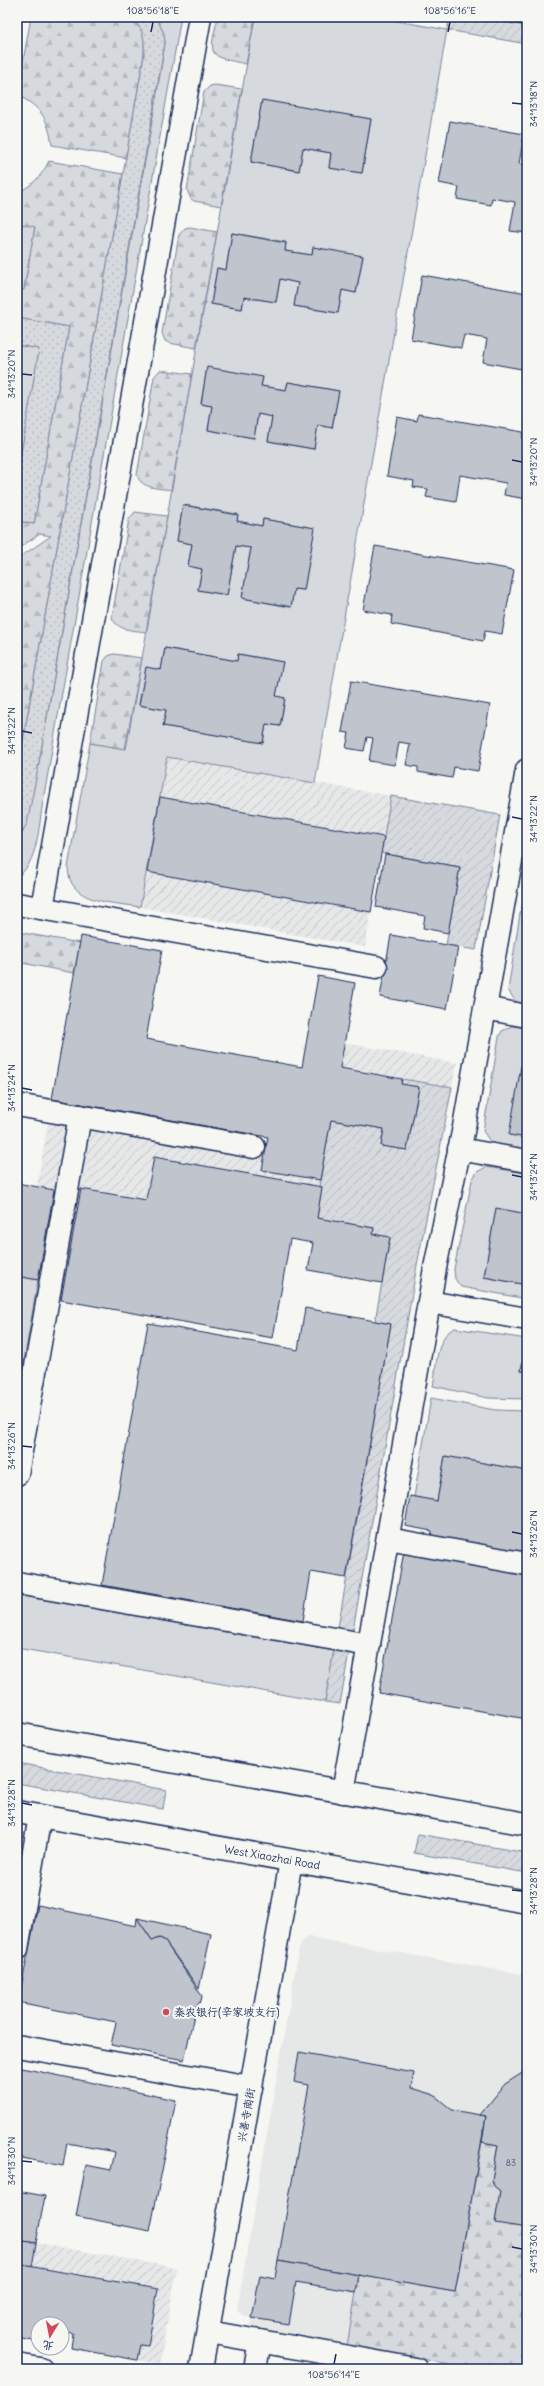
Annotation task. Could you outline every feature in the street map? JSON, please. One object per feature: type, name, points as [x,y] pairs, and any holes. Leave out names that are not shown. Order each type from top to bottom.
[{"type":"street","points":[[42,908],[200,17]]},
{"type":"street","points":[[343,1792],[429,1302],[460,1149],[485,1008],[518,879],[527,770]]},
{"type":"street","points":[[17,904],[376,967]]},
{"type":"street","points":[[485,1008],[527,1016]]},
{"type":"street","points":[[17,1105],[254,1147]]},
{"type":"street","points":[[17,1474],[80,1116]]},
{"type":"street","points":[[460,1149],[527,1161]]},
{"type":"street","points":[[429,1302],[527,1319]]},
{"type":"street","points":[[388,1539],[527,1564]]},
{"type":"street","points":[[17,1583],[369,1645]]},
{"type":"street","points":[[17,1734],[527,1824]]},
{"type":"street","name":"West Xiaozhai Road","points":[[17,1812],[527,1902]]},
{"type":"street","points":[[17,1950],[40,1816]]},
{"type":"street","name":"兴善寺南街","points":[[201,2369],[291,1860]]},
{"type":"street","points":[[17,2046],[251,2087]]},
{"type":"street","points":[[208,2332],[416,2369]]},
{"type":"street","points":[[255,2369],[260,2341]]},
{"type":"street","points":[[17,2365],[41,2369]]},
{"type":"shaded area","points":[[167,757],[391,796],[384,837],[160,797]]},
{"type":"shaded area","points":[[147,872],[371,912],[365,947],[140,907]]},
{"type":"shaded area","points":[[345,1043],[457,1063],[452,1087],[340,1068]]},
{"type":"shaded area","points":[[52,1099],[268,1137],[262,1170],[320,1180],[319,1186],[154,1157],[146,1200],[81,1189],[61,1300],[36,1296],[54,1190],[37,1187]]},
{"type":"shaded area","points":[[308,1937],[527,1975],[527,2369],[478,2369],[250,2329],[252,2318],[242,2315],[237,2310],[299,1948],[302,1941]]},
{"type":"shaded area","points":[[36,2243],[177,2268],[160,2364],[137,2360],[140,2345],[148,2346],[158,2289],[32,2267]]},
{"type":"green space","points":[[31,17],[123,17],[130,19],[139,26],[143,36],[144,55],[126,158],[52,145],[48,127],[42,114],[32,104],[17,95]]},
{"type":"green space","points":[[123,17],[156,17],[164,34],[165,43],[38,768],[27,824],[17,839],[17,775],[144,55],[143,36],[139,26],[130,19]]},
{"type":"green space","points":[[156,17],[181,17],[43,801],[39,832],[29,863],[24,871],[17,877],[17,839],[23,832],[38,768],[156,99],[165,43],[164,34]]},
{"type":"green space","points":[[218,17],[255,17],[246,64],[224,59],[214,52],[212,47]]},
{"type":"green space","points":[[255,17],[376,17],[447,30],[315,783],[167,757],[140,907],[105,902],[83,895],[75,888],[70,879],[68,867],[90,743],[126,749]],"holes":[[[262,101],[371,119],[362,173],[329,168],[331,153],[303,148],[299,171],[251,162]],[[232,233],[286,242],[285,251],[312,255],[363,256],[356,293],[342,290],[338,313],[294,306],[298,283],[280,279],[276,302],[244,297],[242,309],[211,304],[217,268],[226,270]],[[207,368],[263,378],[261,386],[286,390],[288,382],[339,391],[332,427],[318,425],[313,449],[268,441],[272,417],[258,414],[254,438],[208,430],[212,406],[201,404]],[[183,505],[238,514],[237,521],[262,526],[263,519],[314,528],[304,590],[294,589],[291,607],[242,598],[251,548],[236,546],[227,595],[198,590],[202,569],[188,566],[192,544],[177,541]],[[165,648],[237,661],[239,654],[282,662],[276,696],[285,698],[280,726],[266,724],[263,743],[164,726],[166,710],[139,705],[146,668],[161,670]]]},
{"type":"green space","points":[[450,17],[478,17],[527,26],[527,44],[447,30]]},
{"type":"green space","points":[[215,85],[242,89],[221,206],[194,201],[191,199],[187,190],[204,92],[210,86]]},
{"type":"green space","points":[[49,161],[123,174],[17,775],[17,559],[51,536],[40,534],[17,549],[17,521],[34,524],[69,327],[17,318],[17,289],[24,290],[35,227],[17,223],[17,193],[28,187],[36,180],[43,172]]},
{"type":"green space","points":[[17,223],[35,226],[24,290],[17,289]]},
{"type":"green space","points":[[190,227],[217,232],[196,348],[169,343],[165,341],[162,333],[179,235],[185,228]]},
{"type":"green space","points":[[17,318],[69,327],[34,524],[17,521],[17,477],[39,349],[17,345]]},
{"type":"green space","points":[[17,345],[40,349],[17,477]]},
{"type":"green space","points":[[160,370],[192,374],[171,490],[146,485],[139,480],[137,475],[154,377]]},
{"type":"green space","points":[[135,512],[167,516],[146,632],[121,627],[114,622],[112,617],[129,519]]},
{"type":"green space","points":[[114,654],[142,658],[125,749],[90,743],[104,661],[108,656]]},
{"type":"green space","points":[[391,796],[500,815],[476,950],[446,945],[460,867],[381,853]]},
{"type":"green space","points":[[527,899],[527,1004],[516,1002],[508,990],[520,914],[523,903]]},
{"type":"green space","points":[[17,932],[80,943],[74,973],[17,962]]},
{"type":"green space","points":[[512,1026],[527,1028],[527,1150],[491,1143],[483,1131],[499,1037],[502,1031]]},
{"type":"green space","points":[[402,1079],[452,1087],[417,1265],[340,1704],[325,1702],[391,1324],[375,1321],[390,1238],[373,1234],[374,1228],[317,1218],[322,1187],[319,1186],[331,1120],[384,1129],[381,1146],[407,1150],[419,1088],[401,1084]]},
{"type":"green space","points":[[486,1167],[527,1173],[527,1214],[496,1209],[484,1277],[527,1285],[527,1299],[461,1287],[455,1279],[454,1269],[472,1180],[477,1172]]},
{"type":"green space","points":[[17,1276],[38,1280],[17,1401]]},
{"type":"green space","points":[[455,1328],[527,1339],[521,1371],[527,1372],[527,1399],[488,1398],[433,1386],[436,1361],[440,1345],[448,1332]]},
{"type":"green space","points":[[431,1398],[495,1410],[527,1411],[527,1471],[445,1456],[437,1501],[414,1497]]},
{"type":"green space","points":[[17,1595],[334,1651],[325,1702],[17,1648]]},
{"type":"green space","points":[[17,1763],[166,1790],[163,1809],[17,1783]]},
{"type":"green space","points":[[418,1834],[527,1853],[527,1873],[414,1853]]},
{"type":"green space","points":[[482,2142],[498,2145],[492,2180],[494,2186],[500,2191],[495,2222],[527,2228],[527,2369],[478,2369],[347,2346],[359,2275],[455,2292]]},
{"type":"building","points":[[478,17],[527,17],[527,26]]},
{"type":"building","points":[[262,100],[371,119],[362,173],[329,168],[331,153],[303,148],[299,171],[251,162]]},
{"type":"building","points":[[450,121],[524,134],[519,164],[527,165],[527,233],[510,231],[515,202],[492,198],[491,205],[457,199],[459,187],[439,183]]},
{"type":"building","points":[[232,233],[286,243],[285,251],[312,255],[313,247],[363,256],[356,293],[342,290],[338,313],[294,306],[298,283],[280,279],[276,302],[244,297],[242,309],[211,304],[217,268],[226,270]]},
{"type":"building","points":[[422,275],[527,293],[527,370],[483,362],[487,339],[464,335],[461,348],[411,339]]},
{"type":"building","points":[[207,367],[263,377],[261,386],[286,390],[288,382],[339,391],[332,428],[318,425],[314,449],[268,441],[272,417],[258,414],[254,438],[208,430],[212,406],[201,404]]},
{"type":"building","points":[[418,414],[523,432],[522,439],[527,440],[526,499],[504,495],[506,483],[460,475],[456,502],[426,497],[428,489],[413,487],[414,481],[387,476],[397,417],[417,421]]},
{"type":"building","points":[[183,505],[238,515],[237,521],[262,526],[263,519],[315,528],[304,590],[294,589],[291,607],[242,598],[251,548],[236,546],[227,595],[198,590],[202,569],[188,566],[192,544],[177,541]]},
{"type":"building","points":[[375,546],[514,570],[502,634],[485,631],[483,641],[391,624],[392,615],[363,610]]},
{"type":"building","points":[[165,648],[237,661],[238,654],[283,662],[276,696],[285,698],[280,726],[266,724],[263,743],[163,726],[166,710],[139,705],[146,667],[161,670]]},
{"type":"building","points":[[351,681],[490,705],[478,771],[454,767],[452,778],[418,772],[418,767],[406,765],[410,744],[399,742],[395,765],[369,761],[373,738],[367,737],[364,751],[346,748],[349,733],[342,732]]},
{"type":"building","points":[[160,797],[384,837],[371,912],[147,872]]},
{"type":"building","points":[[385,854],[460,867],[448,933],[423,928],[425,916],[376,907]]},
{"type":"building","points":[[391,935],[458,947],[447,1009],[380,997]]},
{"type":"building","points":[[81,936],[162,950],[146,1039],[302,1067],[318,976],[355,983],[340,1068],[402,1079],[401,1084],[419,1087],[407,1150],[381,1146],[384,1129],[331,1120],[320,1180],[262,1170],[268,1137],[52,1099]]},
{"type":"building","points":[[521,1066],[527,1067],[527,1138],[509,1135]]},
{"type":"building","points":[[154,1157],[322,1187],[317,1218],[374,1228],[373,1234],[390,1237],[382,1283],[308,1270],[313,1243],[290,1239],[273,1338],[61,1300],[81,1189],[146,1200]]},
{"type":"building","points":[[17,1183],[54,1190],[38,1280],[17,1276]]},
{"type":"building","points":[[496,1208],[527,1214],[527,1285],[484,1277]]},
{"type":"building","points":[[305,1308],[391,1324],[346,1578],[311,1572],[303,1621],[102,1585],[148,1323],[298,1350]]},
{"type":"building","points":[[527,1339],[527,1372],[521,1371]]},
{"type":"building","points":[[445,1456],[527,1471],[527,1554],[431,1537],[432,1531],[405,1526],[410,1496],[437,1501]]},
{"type":"building","points":[[404,1551],[527,1573],[527,1719],[379,1693]]},
{"type":"building","points":[[38,1905],[136,1926],[137,1918],[152,1940],[160,1938],[164,1940],[202,1996],[201,2001],[196,2006],[184,2060],[111,2045],[116,2022],[18,2002]]},
{"type":"building","points":[[137,1918],[211,1934],[199,1989],[164,1940],[160,1938],[152,1940]]},
{"type":"building","points":[[299,2052],[414,2073],[411,2088],[434,2095],[452,2110],[486,2116],[455,2292],[278,2261],[309,2085],[294,2082]]},
{"type":"building","points":[[17,2067],[176,2100],[150,2231],[76,2216],[86,2165],[111,2170],[115,2152],[67,2143],[63,2166],[17,2157]]},
{"type":"building","points":[[527,2070],[527,2228],[495,2223],[500,2191],[494,2186],[492,2180],[498,2145],[482,2142],[486,2116],[480,2115],[505,2084]]},
{"type":"building","points":[[17,2191],[45,2196],[36,2243],[17,2240]]},
{"type":"building","points":[[17,2240],[36,2243],[32,2267],[17,2264]]},
{"type":"building","points":[[278,2261],[359,2275],[356,2292],[296,2282],[289,2324],[252,2318],[260,2275],[275,2278]]},
{"type":"building","points":[[17,2264],[158,2289],[148,2346],[140,2345],[137,2360],[71,2348],[73,2333],[70,2333],[70,2316],[30,2316],[30,2340],[17,2338]]},
{"type":"place","name":"秦农银行(辛家坡支行)","points":[[166,2012]]}]
